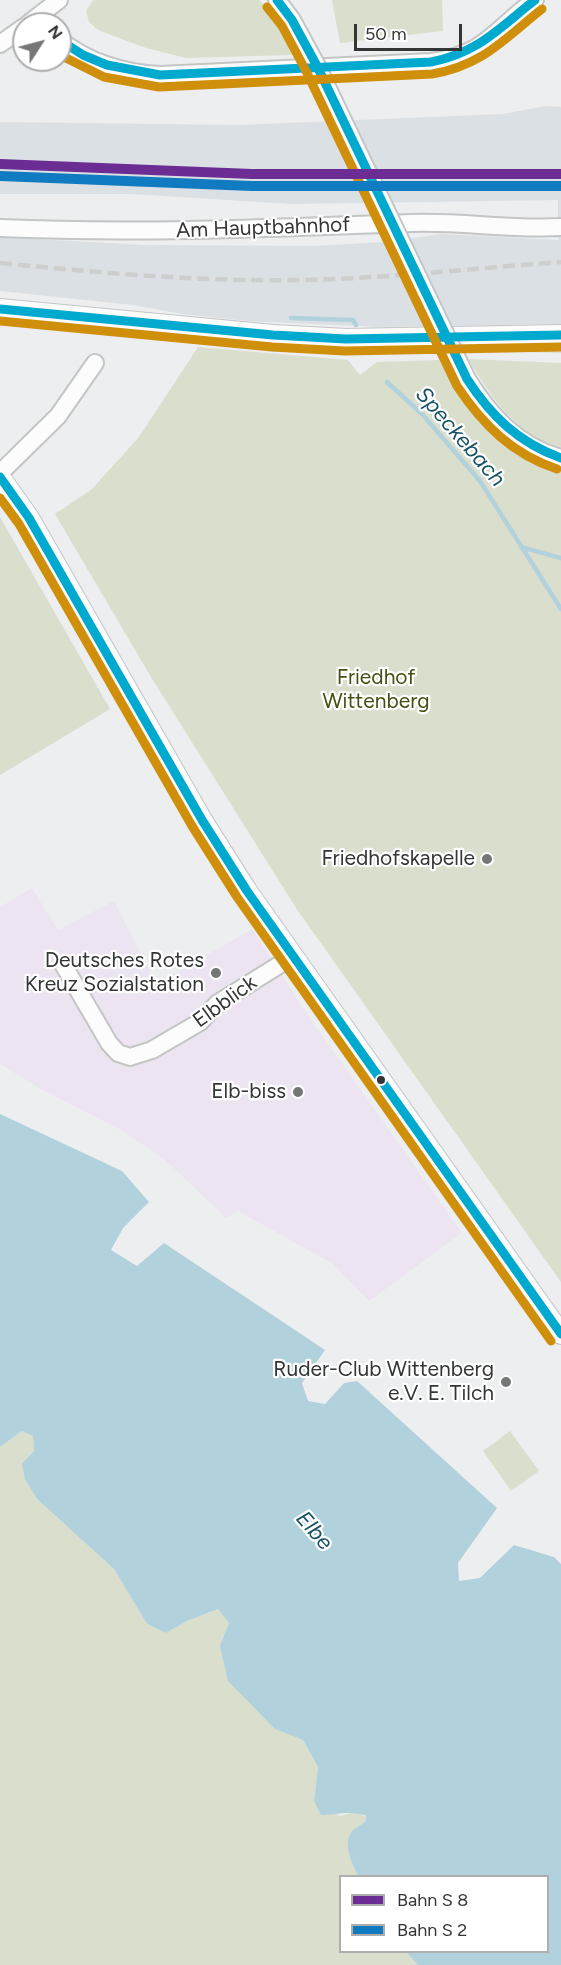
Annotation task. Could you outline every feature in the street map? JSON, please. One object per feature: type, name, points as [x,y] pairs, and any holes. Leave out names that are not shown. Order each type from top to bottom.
[{"type":"main road","points":[[0,309],[273,335],[345,339],[561,335]]},
{"type":"main road","points":[[0,475],[35,528],[212,836],[292,957],[561,1334]]},
{"type":"street","points":[[46,12],[59,0]]},
{"type":"street","points":[[277,0],[292,20],[317,66],[467,380],[483,405],[505,428],[532,447],[561,458]]},
{"type":"street","points":[[72,47],[102,64],[122,71],[149,75],[431,62],[459,57],[476,49],[535,0]]},
{"type":"street","name":"Am Hauptbahnhof","points":[[0,228],[124,232],[224,231],[412,223],[561,227]]},
{"type":"street","points":[[0,475],[58,416],[95,363]]},
{"type":"street","name":"Elbblick","points":[[64,966],[109,1043],[118,1053],[130,1057],[152,1050],[190,1028],[218,1003],[292,957]]},
{"type":"shaded area","points":[[545,106],[561,107],[561,324],[378,327],[247,321],[182,314],[133,305],[0,291],[0,237],[145,245],[314,246],[385,242],[442,234],[558,240],[558,200],[291,204],[131,194],[0,194],[0,122],[239,125],[503,114]]},
{"type":"shaded area","points":[[32,888],[58,930],[114,901],[156,984],[252,929],[309,1017],[462,1233],[369,1301],[333,1264],[238,1211],[226,1218],[164,1159],[121,1130],[39,1088],[0,1064],[0,907]]},
{"type":"green space","points":[[93,0],[259,0],[274,14],[274,19],[296,52],[290,55],[186,58],[143,47],[98,30],[89,22],[86,11]]},
{"type":"green space","points":[[332,0],[442,0],[443,31],[340,43]]},
{"type":"green space","points":[[461,346],[561,348],[561,353],[464,350]]},
{"type":"green space","name":"Friedhof Wittenberg","points":[[198,347],[348,360],[360,375],[377,362],[439,360],[463,396],[490,427],[522,451],[561,470],[561,1282],[296,908],[151,677],[55,514],[92,489],[139,437]]},
{"type":"green space","points":[[468,359],[561,363],[561,447],[531,434],[506,413]]},
{"type":"green space","points":[[0,517],[110,709],[0,775]]},
{"type":"green space","points":[[22,1431],[33,1436],[37,1499],[114,1569],[147,1624],[166,1633],[187,1621],[218,1609],[229,1623],[221,1646],[275,1729],[303,1740],[318,1767],[314,1801],[340,1816],[356,1812],[366,1817],[365,1822],[353,1830],[348,1840],[349,1853],[358,1875],[339,1875],[339,1953],[407,1953],[418,1965],[0,1965],[0,1447]]},
{"type":"green space","points":[[510,1431],[539,1471],[511,1491],[483,1451]]},
{"type":"water","name":"Elbe","points":[[0,1114],[122,1171],[149,1202],[123,1228],[111,1250],[137,1266],[164,1243],[325,1350],[302,1383],[308,1401],[325,1404],[344,1383],[357,1381],[497,1508],[458,1563],[459,1581],[480,1578],[514,1545],[554,1557],[561,1564],[561,1965],[418,1965],[407,1953],[549,1953],[549,1875],[358,1875],[349,1853],[348,1840],[353,1830],[365,1822],[366,1816],[350,1813],[321,1815],[314,1801],[318,1767],[303,1740],[275,1729],[228,1681],[220,1646],[229,1623],[218,1609],[187,1621],[166,1633],[147,1624],[114,1569],[37,1499],[25,1479],[22,1464],[34,1451],[33,1436],[22,1431],[0,1447]]},
{"type":"waterway","name":"Speckebach","points":[[291,318],[353,320],[356,325]]},
{"type":"waterway","name":"Speckebach","points":[[387,382],[422,414],[480,481],[561,609]]},
{"type":"waterway","points":[[521,547],[561,558]]},
{"type":"railway","points":[[0,263],[153,276],[229,280],[306,280],[561,262]]},
{"type":"transit line","points":[[277,0],[292,20],[317,66],[467,379],[486,405],[507,427],[532,445],[561,458]]},
{"type":"transit line","points":[[72,48],[107,65],[160,75],[431,62],[475,46],[499,30],[535,0]]},
{"type":"transit line","points":[[267,7],[282,26],[306,71],[457,386],[477,413],[512,446],[541,463],[557,469]]},
{"type":"transit line","points":[[72,61],[104,77],[159,87],[432,74],[465,65],[479,58],[504,41],[542,9]]},
{"type":"transit line","points":[[0,164],[252,174],[561,174]]},
{"type":"transit line","points":[[0,176],[252,186],[561,186]]},
{"type":"transit line","points":[[0,309],[273,335],[346,339],[561,335]]},
{"type":"transit line","points":[[0,321],[272,347],[345,351],[561,347]]},
{"type":"transit line","points":[[0,477],[29,518],[202,820],[247,891],[561,1334]]},
{"type":"transit line","points":[[0,498],[19,524],[192,826],[237,897],[551,1341]]},
{"type":"place","name":"Friedhofskapelle","points":[[487,859]]},
{"type":"place","name":"Deutsches Rotes Kreuz Sozialstation","points":[[216,973]]},
{"type":"place","name":"Elb-biss","points":[[298,1092]]},
{"type":"place","name":"Ruder-Club Wittenberg e.V. E. Tilch","points":[[506,1382]]}]
